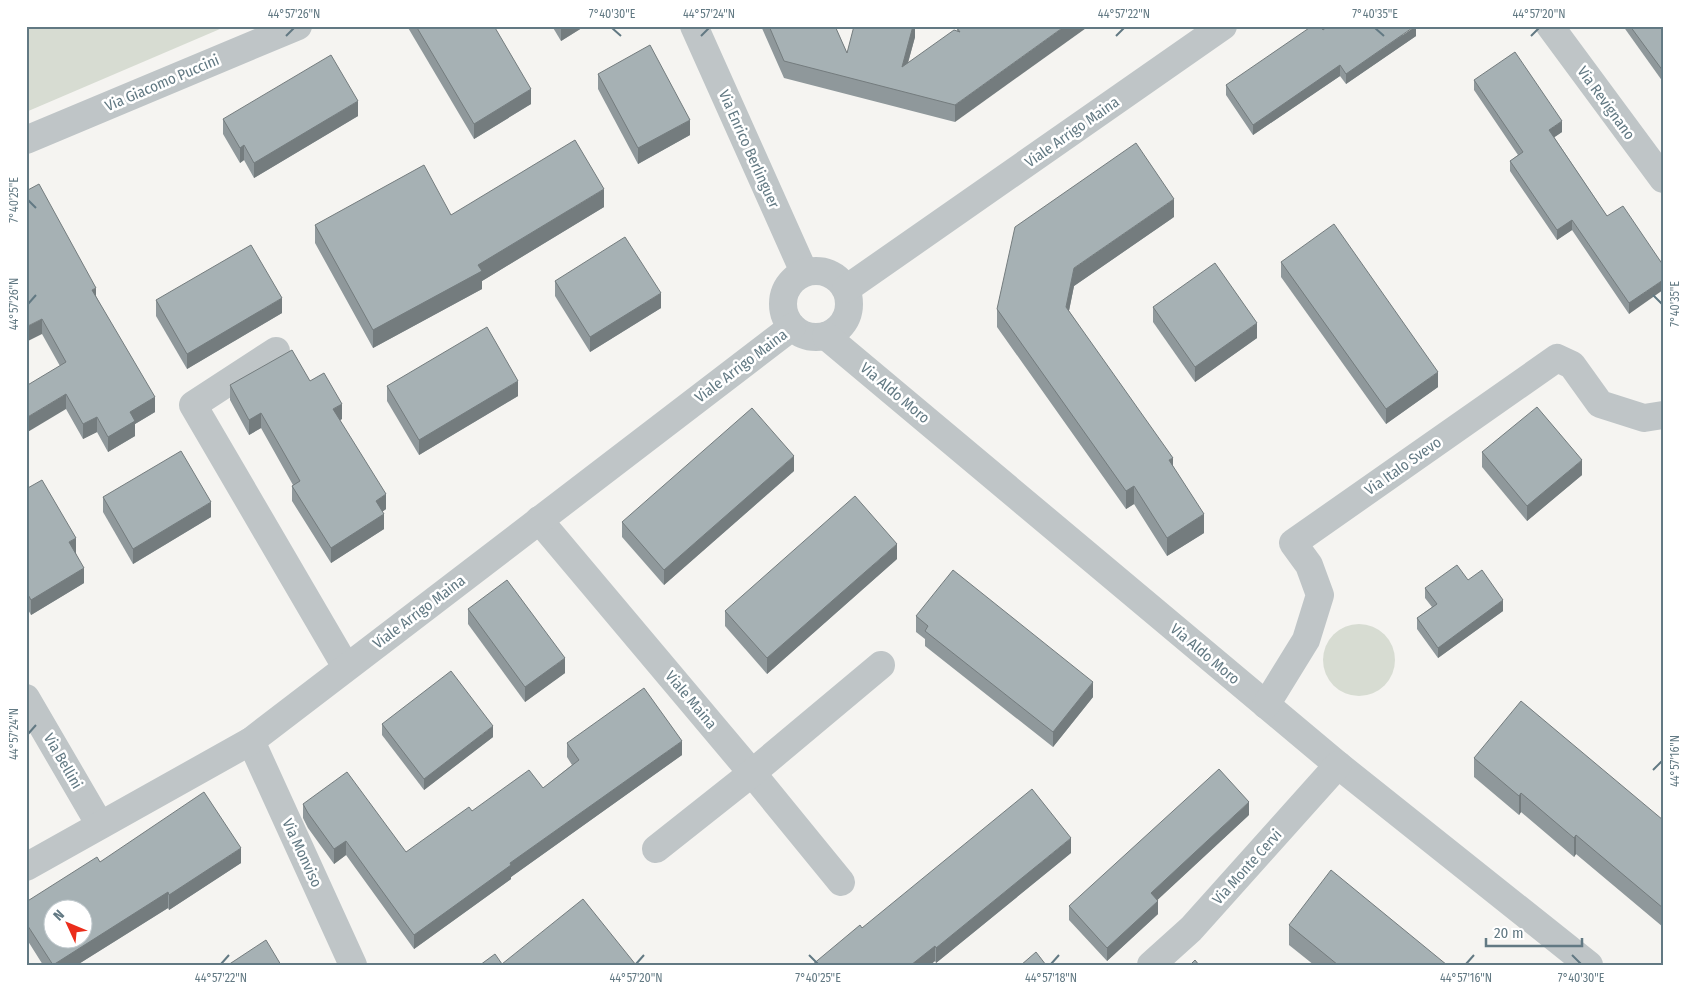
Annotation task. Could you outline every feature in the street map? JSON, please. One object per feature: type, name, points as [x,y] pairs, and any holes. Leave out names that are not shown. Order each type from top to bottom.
[{"type":"street","name":"Via Giacomo Puccini","points":[[26,140],[298,26]]},
{"type":"street","name":"Via Enrico Berlinguer","points":[[694,26],[804,272]]},
{"type":"street","name":"Viale Arrigo Maina","points":[[846,289],[1223,26]]},
{"type":"street","name":"Via Revignano","points":[[1550,26],[1663,179]]},
{"type":"street","points":[[824,271],[841,280],[846,289],[849,300],[846,316],[844,322],[836,330],[826,336],[808,336],[792,327],[785,312],[784,296],[788,286],[795,278],[804,272],[824,271]]},
{"type":"street","name":"Viale Arrigo Maina","points":[[26,866],[251,740],[792,327]]},
{"type":"street","name":"Via Aldo Moro","points":[[826,336],[1338,765],[1589,965]]},
{"type":"street","points":[[276,351],[193,404],[346,667]]},
{"type":"street","name":"Via Italo Svevo","points":[[1266,705],[1306,640],[1320,595],[1309,565],[1293,543],[1557,358],[1572,365],[1600,404],[1644,418],[1663,415]]},
{"type":"street","name":"Viale Maina","points":[[539,520],[841,882]]},
{"type":"street","points":[[656,849],[752,773],[881,664]]},
{"type":"street","name":"Via Bellini","points":[[26,698],[100,825]]},
{"type":"street","name":"Via Monviso","points":[[251,740],[353,965]]},
{"type":"street","name":"Via Monte Cervi","points":[[1151,965],[1191,929],[1338,765]]},
{"type":"shaded area","points":[[26,26],[227,26],[26,112]]},
{"type":"shaded area","points":[[1359,624],[1379,630],[1389,640],[1395,660],[1389,680],[1379,690],[1359,696],[1339,690],[1329,680],[1323,660],[1329,640],[1339,630]]},
{"type":"building","points":[[416,26],[494,26],[531,89],[474,124]]},
{"type":"building","points":[[769,26],[835,26],[847,53],[854,26],[913,26],[902,67],[954,30],[960,32],[957,28],[960,26],[1065,26],[955,105],[784,61]]},
{"type":"building","points":[[1312,26],[1320,26],[1323,30],[1328,26],[1415,26],[1346,74],[1340,65],[1253,125],[1226,85]]},
{"type":"building","points":[[1630,26],[1663,26],[1663,71]]},
{"type":"building","points":[[650,45],[690,120],[638,148],[598,74]]},
{"type":"building","points":[[1515,52],[1562,121],[1549,130],[1607,216],[1623,206],[1663,265],[1663,280],[1629,303],[1572,220],[1557,230],[1510,161],[1523,152],[1474,80]]},
{"type":"building","points":[[331,55],[358,101],[254,163],[244,145],[240,148],[223,119]]},
{"type":"building","points":[[575,140],[604,189],[478,265],[482,271],[373,330],[315,225],[424,165],[451,215]]},
{"type":"building","points":[[1136,143],[1174,199],[1074,268],[1066,307],[1173,458],[1169,460],[1204,514],[1167,538],[1134,486],[1126,491],[997,309],[1015,227]]},
{"type":"building","points":[[39,184],[96,288],[92,290],[155,397],[130,412],[135,421],[108,437],[97,417],[83,424],[66,394],[26,418],[26,386],[66,362],[42,319],[26,327],[26,191]]},
{"type":"building","points":[[1334,224],[1438,372],[1386,409],[1281,262]]},
{"type":"building","points":[[625,237],[661,293],[590,337],[555,281]]},
{"type":"building","points":[[251,245],[282,298],[187,354],[156,300]]},
{"type":"building","points":[[1215,263],[1257,323],[1195,367],[1153,307]]},
{"type":"building","points":[[487,327],[518,381],[419,440],[387,386]]},
{"type":"building","points":[[292,350],[310,381],[324,373],[342,404],[333,409],[386,494],[376,501],[384,514],[331,548],[292,486],[300,481],[261,413],[249,420],[230,385]]},
{"type":"building","points":[[1537,407],[1582,460],[1527,506],[1482,452]]},
{"type":"building","points":[[752,408],[794,456],[664,570],[622,522]]},
{"type":"building","points":[[181,451],[211,502],[133,549],[103,497]]},
{"type":"building","points":[[42,480],[76,538],[69,542],[84,568],[31,600],[26,591],[26,489]]},
{"type":"building","points":[[855,496],[897,544],[767,658],[725,611]]},
{"type":"building","points":[[1457,565],[1468,580],[1482,570],[1503,600],[1438,648],[1417,618],[1437,604],[1425,588]]},
{"type":"building","points":[[953,570],[1093,682],[1053,732],[925,631],[928,626],[916,616]]},
{"type":"building","points":[[507,580],[565,658],[525,687],[468,609]]},
{"type":"building","points":[[451,671],[493,726],[424,779],[382,724]]},
{"type":"building","points":[[644,688],[682,741],[510,863],[511,865],[414,935],[346,841],[334,849],[303,804],[347,772],[406,852],[469,807],[472,811],[529,770],[543,788],[579,760],[567,743]]},
{"type":"building","points":[[1521,701],[1663,820],[1663,908],[1576,835],[1574,838],[1521,793],[1519,796],[1474,758]]},
{"type":"building","points":[[1219,769],[1249,802],[1151,893],[1158,901],[1107,948],[1069,906]]},
{"type":"building","points":[[1032,789],[1071,838],[936,948],[935,946],[911,965],[812,965],[860,925],[862,928]]},
{"type":"building","points":[[204,792],[241,848],[169,895],[168,892],[92,940],[92,898],[42,898],[42,948],[26,923],[26,902],[97,857],[100,862]]},
{"type":"building","points":[[1331,870],[1447,965],[1338,965],[1289,925]]},
{"type":"building","points":[[583,899],[636,965],[480,965],[495,954],[502,964]]},
{"type":"building","points":[[266,940],[281,965],[228,965]]},
{"type":"building","points":[[42,948],[80,948],[53,965]]},
{"type":"building","points":[[1036,952],[1046,965],[1021,965]]},
{"type":"building","points":[[1195,960],[1199,965],[1190,965]]}]
